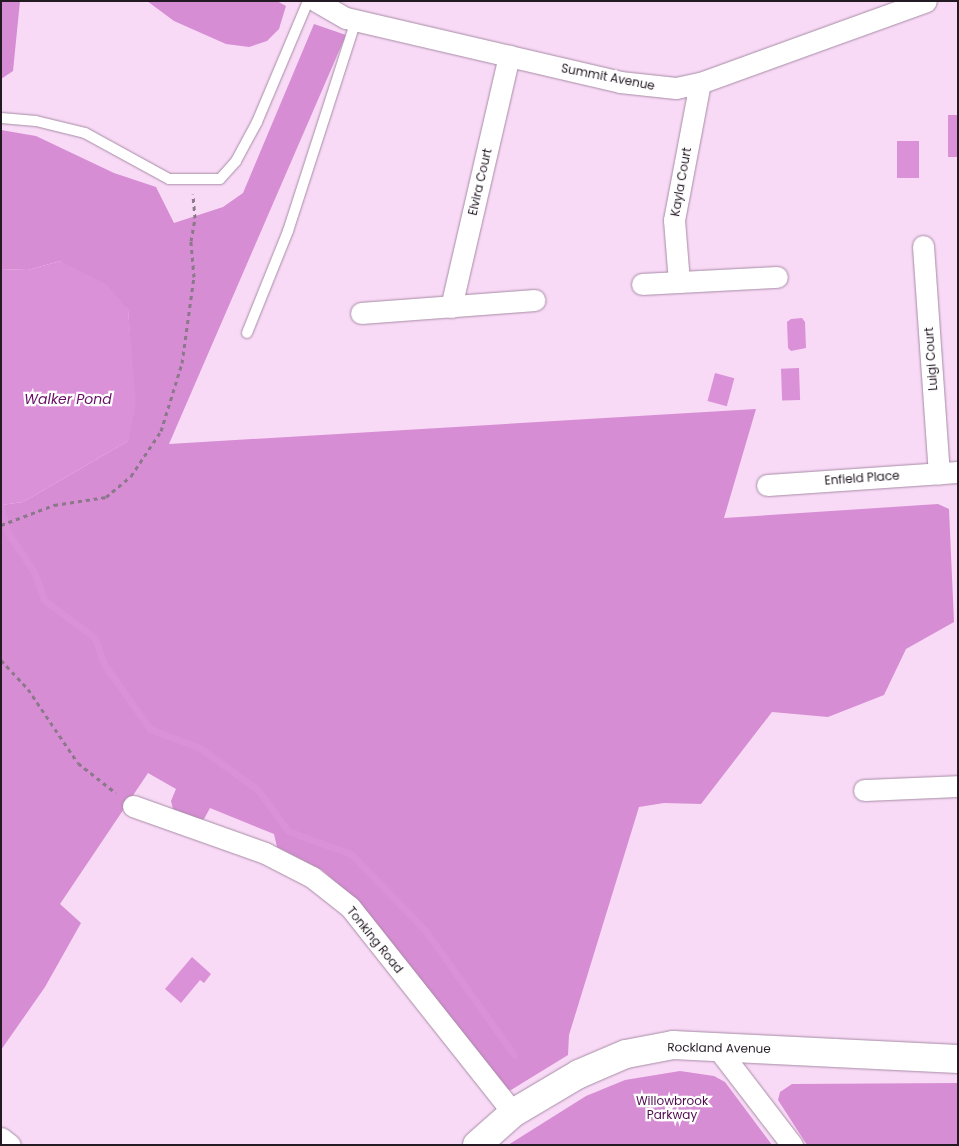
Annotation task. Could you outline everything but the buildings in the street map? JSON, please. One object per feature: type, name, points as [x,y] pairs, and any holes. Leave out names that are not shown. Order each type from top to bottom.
[{"type":"street","name":"Summit Avenue","points":[[316,1],[356,20],[653,87],[676,88],[700,83],[926,1]]},
{"type":"street","name":"Elvira Court","points":[[451,307],[509,56]]},
{"type":"street","name":"Kayla Court","points":[[680,282],[674,220],[700,83]]},
{"type":"street","name":"Luigi Court","points":[[924,246],[948,472]]},
{"type":"street","points":[[642,284],[777,277]]},
{"type":"street","points":[[361,313],[535,300]]},
{"type":"street","name":"Enfield Place","points":[[767,485],[948,472]]},
{"type":"street","points":[[864,790],[958,786]]},
{"type":"street","name":"Tonking Road","points":[[134,806],[265,853],[312,877],[350,907],[513,1113]]},
{"type":"street","name":"Rockland Avenue","points":[[477,1145],[513,1113],[579,1074],[626,1054],[673,1045],[958,1059]]},
{"type":"street","points":[[716,1046],[792,1145]]},
{"type":"street","points":[[1,1138],[10,1145]]},
{"type":"lane","points":[[1,118],[36,121],[85,132],[169,179],[220,179],[236,161],[256,122],[308,1]]},
{"type":"lane","points":[[247,333],[288,231],[356,20]]},
{"type":"path","points":[[1,525],[54,505],[106,497],[131,476],[162,431],[182,363],[193,286],[193,195],[220,179]]},
{"type":"path","points":[[1,660],[28,689],[78,763],[134,806]]},
{"type":"green space","points":[[1,1],[20,1],[13,71],[1,79]]},
{"type":"green space","points":[[147,1],[277,1],[286,6],[279,29],[267,41],[249,47],[226,44],[174,21]]},
{"type":"green space","points":[[314,24],[346,35],[169,444],[756,409],[724,518],[938,504],[949,509],[954,622],[906,649],[884,695],[828,717],[772,712],[701,804],[664,803],[639,807],[569,1035],[568,1055],[511,1090],[503,1088],[497,1081],[360,903],[322,870],[277,847],[274,834],[210,808],[204,819],[197,821],[173,809],[171,801],[176,789],[148,773],[60,904],[81,923],[45,987],[1,1050],[1,505],[23,502],[128,441],[131,353],[128,309],[60,261],[28,270],[1,269],[1,130],[36,136],[114,173],[156,187],[174,223],[223,207],[243,193]]},
{"type":"green space","name":"Willowbrook Parkway","points":[[680,1071],[714,1076],[725,1082],[772,1145],[508,1145],[586,1096],[625,1080]]},
{"type":"green space","points":[[958,1083],[958,1145],[807,1145],[778,1100],[780,1092],[792,1084]]},
{"type":"water","points":[[948,115],[958,115],[958,157],[948,157]]},
{"type":"water","points":[[897,141],[919,141],[919,178],[897,178]]},
{"type":"water","name":"Walker Pond","points":[[60,261],[106,284],[128,309],[136,403],[128,441],[23,502],[1,505],[1,269],[28,270]]},
{"type":"water","points":[[802,318],[805,322],[806,348],[791,351],[788,348],[787,322],[791,319]]},
{"type":"water","points":[[799,368],[800,400],[782,401],[781,369]]},
{"type":"water","points":[[715,373],[734,378],[727,406],[707,401]]},
{"type":"water","points":[[192,957],[211,974],[204,983],[200,980],[181,1003],[165,989]]},
{"type":"waterway","points":[[1,507],[8,533],[34,572],[44,600],[95,638],[104,664],[150,729],[200,748],[258,790],[288,831],[351,854],[425,930],[514,1055]]}]
